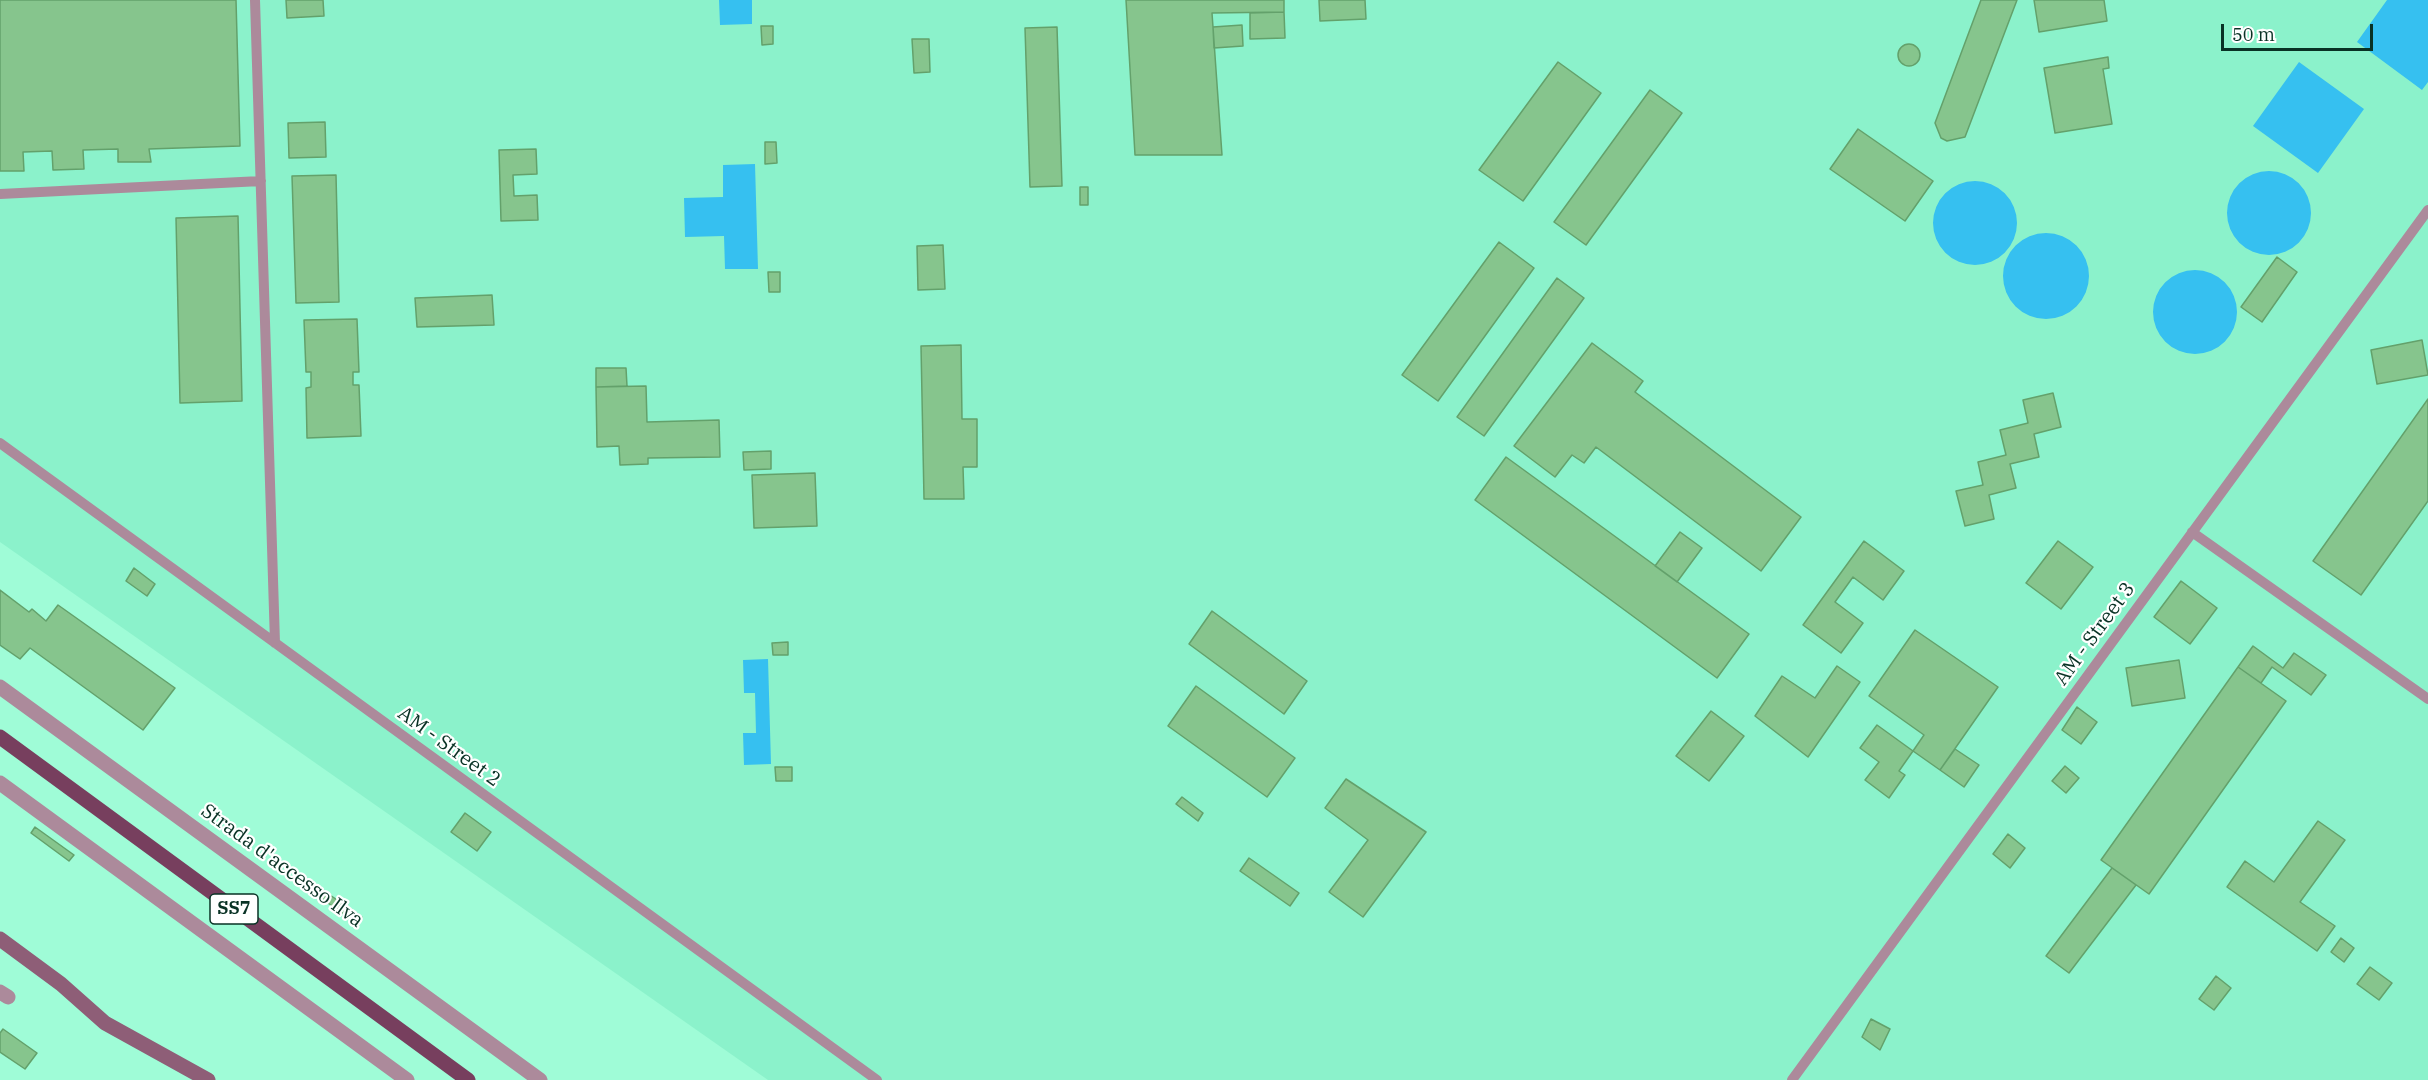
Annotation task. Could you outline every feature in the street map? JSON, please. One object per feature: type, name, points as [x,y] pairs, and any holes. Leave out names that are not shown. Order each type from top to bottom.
[{"type":"main road","name":"SS7","points":[[0,737],[468,1080]]},
{"type":"street","name":"Strada d'accesso Ilva","points":[[0,687],[539,1078]]},
{"type":"street","points":[[0,783],[407,1080]]},
{"type":"street","points":[[0,939],[61,984],[105,1023],[208,1080]]},
{"type":"lane","points":[[255,0],[275,643]]},
{"type":"lane","points":[[0,194],[261,181]]},
{"type":"lane","name":"AM - Street 3","points":[[1792,1080],[2428,210]]},
{"type":"lane","name":"AM - Street 2","points":[[0,443],[878,1080]]},
{"type":"lane","points":[[2192,532],[2428,699]]},
{"type":"shaded area","points":[[0,0],[2428,0],[2428,1080],[768,1080],[0,542]]},
{"type":"water","points":[[719,0],[752,0],[752,24],[720,25]]},
{"type":"water","points":[[2387,0],[2428,0],[2428,82],[2422,90],[2357,42]]},
{"type":"water","points":[[2299,62],[2364,109],[2318,173],[2253,126]]},
{"type":"water","points":[[755,164],[758,269],[725,269],[724,236],[685,237],[684,198],[723,197],[723,165]]},
{"type":"water","points":[[2269,171],[2285,174],[2299,183],[2308,197],[2311,213],[2308,229],[2299,243],[2285,252],[2269,255],[2253,252],[2239,243],[2230,229],[2227,213],[2230,197],[2239,183],[2253,174]]},
{"type":"water","points":[[1967,181],[1983,181],[1999,188],[2010,199],[2017,215],[2014,239],[2005,253],[1983,265],[1967,265],[1951,258],[1940,247],[1933,231],[1933,215],[1940,199],[1951,188]]},
{"type":"water","points":[[2046,233],[2070,240],[2082,252],[2089,276],[2082,300],[2070,312],[2046,319],[2022,312],[2010,300],[2003,276],[2010,252],[2022,240]]},
{"type":"water","points":[[2195,270],[2211,273],[2225,282],[2234,296],[2237,312],[2234,328],[2225,342],[2211,351],[2195,354],[2179,351],[2165,342],[2156,328],[2153,312],[2156,296],[2165,282],[2179,273]]},
{"type":"water","points":[[768,659],[771,764],[744,765],[743,733],[756,733],[755,693],[744,693],[743,660]]},
{"type":"building","points":[[0,0],[236,0],[240,146],[149,149],[151,162],[118,162],[118,149],[83,150],[84,169],[53,170],[52,151],[23,152],[24,171],[0,171]]},
{"type":"building","points":[[286,0],[323,0],[324,16],[287,18]]},
{"type":"building","points":[[1126,0],[1284,0],[1284,12],[1212,13],[1222,155],[1135,155]]},
{"type":"building","points":[[1319,0],[1365,0],[1366,19],[1320,21]]},
{"type":"building","points":[[1981,0],[2017,0],[1965,137],[1947,141],[1941,138],[1935,123]]},
{"type":"building","points":[[2034,0],[2104,0],[2107,21],[2039,32]]},
{"type":"building","points":[[1284,12],[1285,38],[1250,39],[1250,13]]},
{"type":"building","points":[[1242,25],[1243,46],[1214,48],[1213,27]]},
{"type":"building","points":[[761,26],[773,26],[773,44],[762,45]]},
{"type":"building","points":[[1057,27],[1062,186],[1030,187],[1025,28]]},
{"type":"building","points":[[912,39],[929,39],[930,72],[914,73]]},
{"type":"building","points":[[1909,44],[1917,47],[1920,55],[1917,63],[1909,66],[1901,63],[1898,55],[1901,47]]},
{"type":"building","points":[[2108,57],[2109,68],[2103,69],[2112,124],[2055,133],[2044,68]]},
{"type":"building","points":[[1558,62],[1601,93],[1523,201],[1479,170]]},
{"type":"building","points":[[1650,90],[1682,113],[1586,245],[1554,222]]},
{"type":"building","points":[[325,122],[326,157],[289,158],[288,123]]},
{"type":"building","points":[[1858,129],[1933,181],[1905,221],[1830,169]]},
{"type":"building","points":[[765,142],[776,142],[777,163],[765,164]]},
{"type":"building","points":[[536,149],[537,174],[513,175],[514,196],[537,195],[538,220],[501,221],[499,150]]},
{"type":"building","points":[[336,175],[339,302],[296,303],[292,176]]},
{"type":"building","points":[[1080,187],[1088,187],[1088,205],[1080,205]]},
{"type":"building","points":[[238,216],[242,401],[180,403],[176,218]]},
{"type":"building","points":[[1499,242],[1534,268],[1438,401],[1402,375]]},
{"type":"building","points":[[943,245],[945,289],[918,290],[917,246]]},
{"type":"building","points":[[2277,257],[2297,272],[2262,322],[2241,307]]},
{"type":"building","points":[[768,272],[780,272],[780,292],[769,292]]},
{"type":"building","points":[[1557,278],[1584,298],[1484,436],[1457,417]]},
{"type":"building","points":[[492,295],[494,325],[417,327],[415,298]]},
{"type":"building","points":[[357,319],[359,372],[353,372],[353,385],[359,385],[361,436],[307,438],[306,388],[311,387],[311,372],[306,372],[304,320]]},
{"type":"building","points":[[2422,340],[2428,375],[2377,384],[2371,350]]},
{"type":"building","points":[[1592,343],[1643,381],[1635,392],[1801,517],[1761,571],[1596,447],[1584,463],[1572,455],[1555,477],[1514,446]]},
{"type":"building","points":[[961,345],[962,419],[977,419],[977,467],[963,467],[964,499],[924,499],[921,346]]},
{"type":"building","points":[[596,368],[626,368],[627,386],[596,387]]},
{"type":"building","points":[[646,386],[647,422],[719,420],[720,457],[648,458],[648,464],[620,465],[619,446],[597,447],[596,387]]},
{"type":"building","points":[[2053,393],[2061,427],[2034,434],[2039,457],[2010,464],[2016,488],[1989,495],[1994,519],[1965,526],[1956,491],[1983,485],[1978,462],[2006,455],[2000,430],[2028,423],[2023,400]]},
{"type":"building","points":[[2428,399],[2428,501],[2361,595],[2313,561]]},
{"type":"building","points":[[771,451],[771,469],[744,470],[743,452]]},
{"type":"building","points":[[1506,457],[1749,634],[1717,678],[1475,500]]},
{"type":"building","points":[[815,473],[817,526],[754,528],[752,475]]},
{"type":"building","points":[[1680,532],[1702,548],[1677,582],[1655,566]]},
{"type":"building","points":[[1864,541],[1904,571],[1883,600],[1853,577],[1835,602],[1863,623],[1841,653],[1803,625]]},
{"type":"building","points":[[2058,541],[2093,567],[2061,609],[2026,583]]},
{"type":"building","points":[[134,568],[155,584],[147,596],[126,581]]},
{"type":"building","points":[[2181,581],[2217,608],[2190,644],[2154,617]]},
{"type":"building","points":[[0,590],[29,612],[32,609],[46,621],[58,605],[175,688],[143,730],[30,648],[20,659],[0,645]]},
{"type":"building","points":[[1212,611],[1307,681],[1284,714],[1189,644]]},
{"type":"building","points":[[1915,630],[1998,687],[1940,770],[1913,751],[1924,735],[1869,696]]},
{"type":"building","points":[[788,642],[788,655],[773,655],[772,643]]},
{"type":"building","points":[[2253,646],[2283,668],[2294,653],[2326,675],[2311,695],[2272,667],[2261,683],[2238,667]]},
{"type":"building","points":[[2179,660],[2185,698],[2132,706],[2126,668]]},
{"type":"building","points":[[1837,666],[1860,682],[1808,757],[1755,716],[1782,676],[1815,698]]},
{"type":"building","points":[[2238,667],[2286,701],[2149,894],[2101,860]]},
{"type":"building","points":[[1196,686],[1295,758],[1267,797],[1168,726]]},
{"type":"building","points":[[2077,707],[2097,722],[2081,744],[2062,730]]},
{"type":"building","points":[[1711,711],[1744,736],[1709,781],[1676,756]]},
{"type":"building","points":[[1877,725],[1913,751],[1899,771],[1905,775],[1889,798],[1865,780],[1879,762],[1860,748]]},
{"type":"building","points":[[1955,749],[1979,765],[1964,787],[1940,770]]},
{"type":"building","points":[[2065,766],[2079,778],[2066,793],[2052,781]]},
{"type":"building","points":[[775,767],[792,767],[792,781],[776,781]]},
{"type":"building","points":[[1346,779],[1426,832],[1363,917],[1329,892],[1368,840],[1325,808]]},
{"type":"building","points":[[1182,797],[1203,813],[1198,821],[1176,804]]},
{"type":"building","points":[[465,813],[491,832],[477,851],[451,832]]},
{"type":"building","points":[[2318,821],[2345,840],[2300,902],[2335,926],[2317,951],[2227,887],[2245,861],[2274,882]]},
{"type":"building","points":[[35,827],[74,855],[69,861],[31,833]]},
{"type":"building","points":[[2008,834],[2025,848],[2010,868],[1993,854]]},
{"type":"building","points":[[1249,858],[1299,893],[1290,906],[1240,871]]},
{"type":"building","points":[[2112,868],[2136,885],[2069,973],[2046,956]]},
{"type":"building","points":[[311,882],[362,917],[357,923],[306,888]]},
{"type":"building","points":[[2341,938],[2354,948],[2344,962],[2331,952]]},
{"type":"building","points":[[2370,967],[2392,983],[2379,1000],[2357,984]]},
{"type":"building","points":[[2216,976],[2231,988],[2214,1010],[2199,999]]},
{"type":"building","points":[[1871,1019],[1890,1029],[1880,1050],[1862,1037]]},
{"type":"building","points":[[3,1029],[37,1053],[25,1069],[0,1052],[0,1033]]}]
